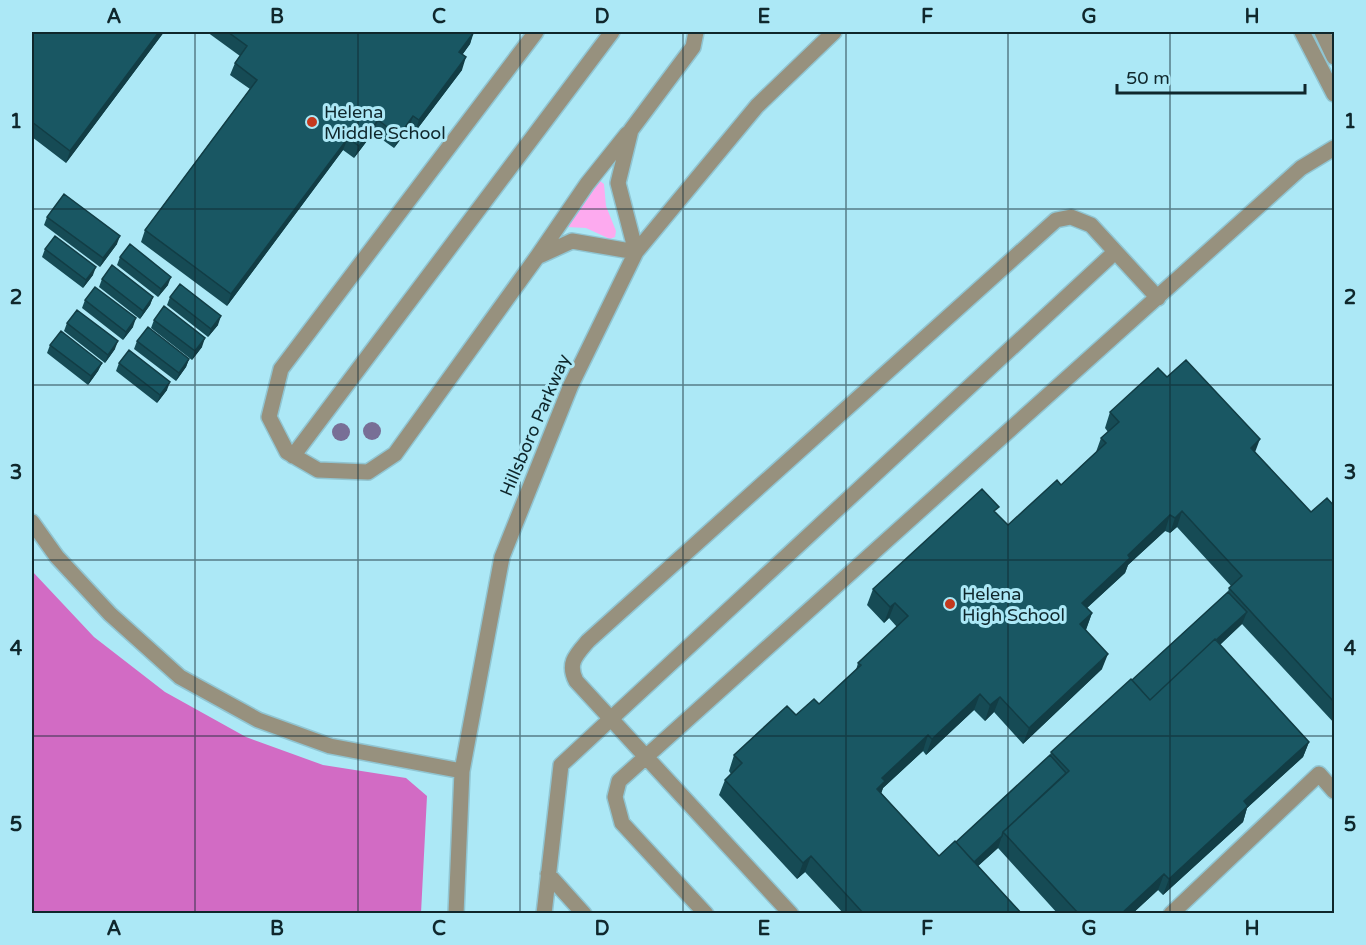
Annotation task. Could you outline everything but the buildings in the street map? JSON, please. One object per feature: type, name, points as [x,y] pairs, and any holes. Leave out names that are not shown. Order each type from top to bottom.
[{"type":"street","points":[[536,32],[281,369],[269,417],[287,452],[318,470],[368,472],[394,454],[587,184],[693,46],[696,32]]},
{"type":"street","points":[[293,456],[612,32]]},
{"type":"street","name":"Hillsboro Parkway","points":[[456,914],[462,771],[502,557],[571,385],[636,252],[757,106],[834,32]]},
{"type":"street","points":[[1302,32],[1335,94]]},
{"type":"street","points":[[1322,32],[1335,57]]},
{"type":"street","points":[[537,257],[572,241],[636,252],[618,183],[630,130]]},
{"type":"street","points":[[706,914],[622,823],[615,797],[619,782],[1301,168],[1335,148]]},
{"type":"street","points":[[791,914],[576,681],[572,673],[572,664],[576,654],[1056,220],[1071,217],[1091,225],[1158,298]]},
{"type":"street","points":[[544,914],[561,765],[1115,252]]},
{"type":"street","points":[[32,522],[57,557],[110,614],[180,677],[258,720],[330,746],[462,771]]},
{"type":"street","points":[[1171,914],[1319,774],[1335,791]]},
{"type":"street","points":[[549,874],[584,914]]},
{"type":"shaded area","points":[[597,182],[604,184],[606,206],[616,231],[615,237],[610,239],[586,228],[567,227]]},
{"type":"shaded area","points":[[32,571],[94,637],[165,692],[246,737],[323,765],[406,778],[427,796],[421,913],[32,913]]},
{"type":"place","name":"Helena Middle School","points":[[312,122]]},
{"type":"place","name":"Helena High School","points":[[950,604]]}]
